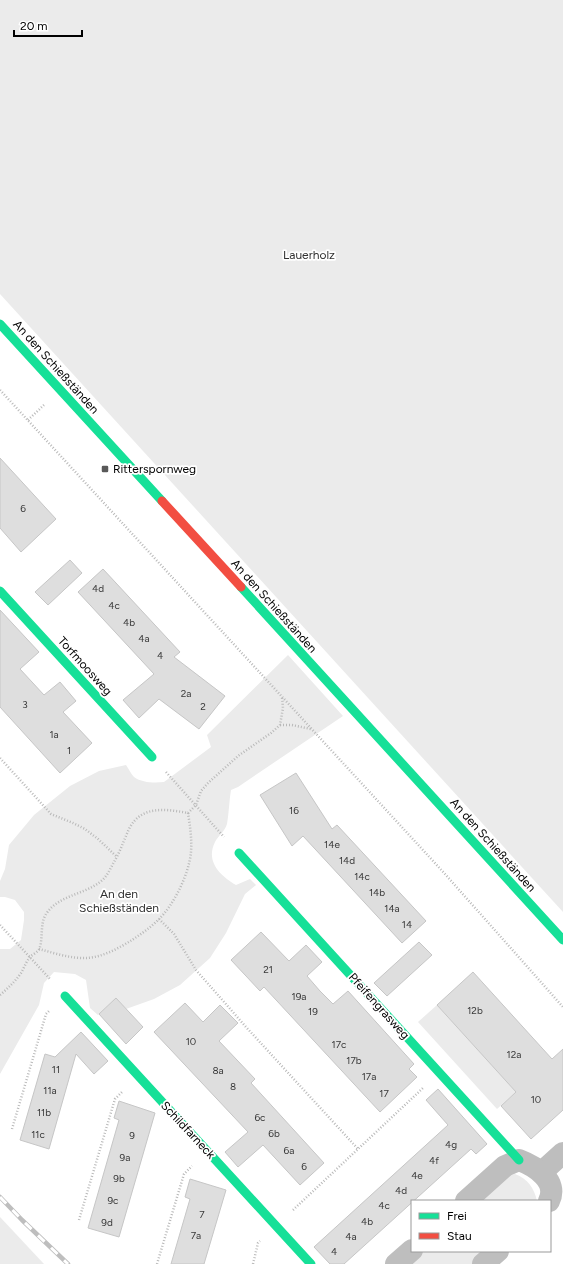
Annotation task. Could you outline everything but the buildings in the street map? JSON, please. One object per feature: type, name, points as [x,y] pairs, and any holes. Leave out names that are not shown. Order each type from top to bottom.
[{"type":"street","name":"An den Schießständen","points":[[1,327],[563,940]]},
{"type":"street","name":"Torfmoosweg","points":[[0,591],[152,757]]},
{"type":"street","name":"Pfeifengrasweg","points":[[239,853],[519,1160]]},
{"type":"street","name":"Schildfarneck","points":[[65,996],[311,1264]]},
{"type":"street","points":[[542,1172],[563,1153]]},
{"type":"street","points":[[467,1200],[505,1166],[519,1160],[531,1164],[542,1172],[550,1185],[554,1201]]},
{"type":"street","points":[[396,1264],[411,1251]]},
{"type":"street","points":[[483,1264],[497,1252]]},
{"type":"path","points":[[0,390],[445,874],[563,1007]]},
{"type":"path","points":[[28,420],[45,404]]},
{"type":"path","points":[[188,813],[196,805],[201,791],[208,783],[238,756],[272,733],[280,725],[283,708],[282,697]]},
{"type":"path","points":[[280,725],[292,725],[311,729]]},
{"type":"path","points":[[152,757],[239,853]]},
{"type":"path","points":[[0,758],[51,814],[74,822],[98,839],[117,857]]},
{"type":"path","points":[[0,995],[11,986],[30,958],[39,949],[42,940],[41,928],[46,915],[56,903],[100,882],[108,873],[117,857],[130,827],[135,820],[144,813],[153,810],[164,809],[188,813]]},
{"type":"path","points":[[39,949],[71,957],[98,957],[146,931],[169,907],[187,872],[191,854],[188,813]]},
{"type":"path","points":[[159,919],[174,934],[196,970],[358,1149]]},
{"type":"path","points":[[0,925],[65,996],[46,1014],[12,1129]]},
{"type":"path","points":[[276,1226],[440,1073]]},
{"type":"path","points":[[79,1220],[115,1099],[139,1077]]},
{"type":"path","points":[[157,1264],[184,1174],[207,1151]]},
{"type":"green space","name":"Lauerholz","points":[[0,0],[563,0],[563,912],[0,294]]},
{"type":"green space","points":[[288,655],[343,716],[238,787],[231,790],[227,824],[212,849],[213,862],[220,873],[236,885],[250,879],[256,885],[245,894],[226,933],[210,958],[180,985],[154,999],[126,1009],[116,998],[98,1015],[90,1008],[86,980],[75,974],[54,972],[44,983],[39,1005],[0,1074],[0,949],[10,949],[21,940],[24,920],[24,912],[15,900],[0,897],[0,881],[5,869],[9,845],[34,815],[70,786],[99,771],[126,765],[133,776],[137,779],[149,782],[164,782],[211,747],[207,735]]},
{"type":"green space","points":[[437,1005],[516,1092],[497,1109],[418,1022]]},
{"type":"green space","points":[[515,1174],[524,1178],[530,1184],[537,1200],[476,1200],[506,1176]]},
{"type":"green space","points":[[0,1217],[44,1264],[0,1264]]},
{"type":"green space","points":[[419,1252],[487,1252],[474,1264],[405,1264]]},
{"type":"railway","points":[[0,1197],[68,1264]]},
{"type":"traffic: fast","points":[[0,324],[162,501]]},
{"type":"traffic: fast","points":[[241,587],[563,940]]},
{"type":"traffic: fast","points":[[0,591],[152,757]]},
{"type":"traffic: fast","points":[[239,853],[519,1160]]},
{"type":"traffic: fast","points":[[65,996],[311,1264]]},
{"type":"traffic: jam","points":[[162,501],[241,587]]},
{"type":"place","name":"Ritterspornweg","points":[[105,469]]}]
